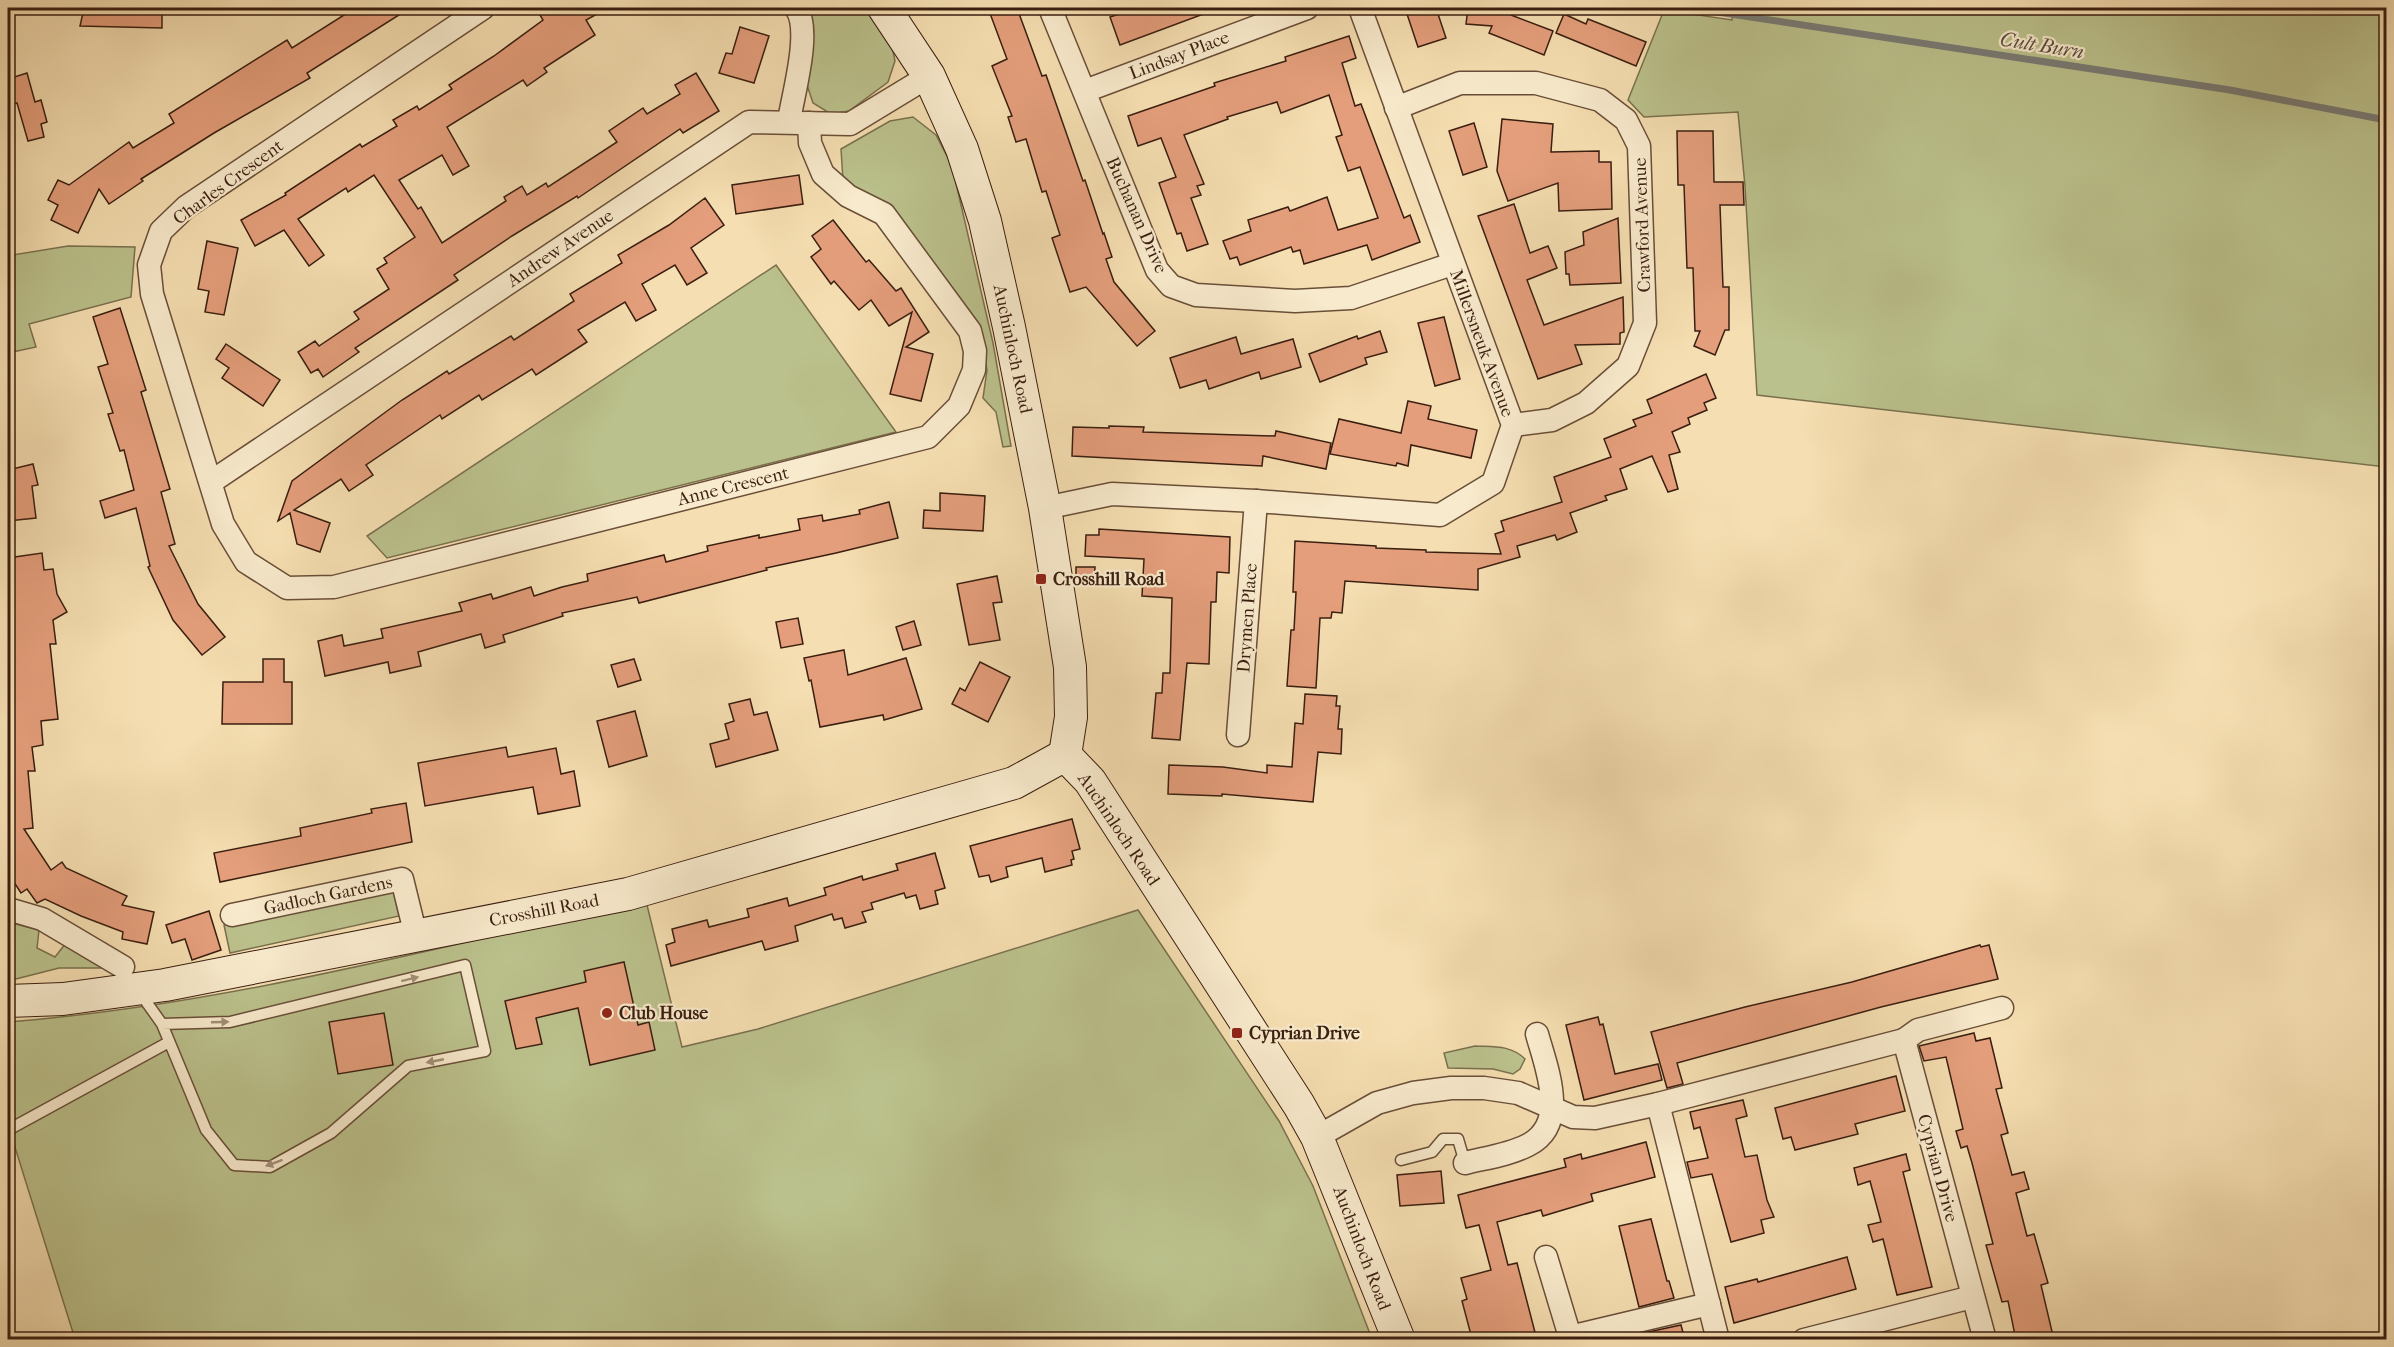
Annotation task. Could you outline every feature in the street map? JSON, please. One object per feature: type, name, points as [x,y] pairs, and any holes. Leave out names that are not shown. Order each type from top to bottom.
[{"type":"main road","name":"Auchinloch Road","points":[[884,8],[928,76],[962,149],[980,201],[1010,327],[1045,508],[1070,667],[1071,717],[1065,755],[1090,781],[1299,1105],[1317,1137],[1398,1340]]},
{"type":"main road","name":"Crosshill Road","points":[[8,1001],[63,999],[130,978],[165,985],[628,894],[1014,783],[1065,755]]},
{"type":"street","name":"Charles Crescent","points":[[211,482],[152,294],[148,265],[161,231],[186,207],[483,8]]},
{"type":"street","points":[[796,8],[800,14],[803,40],[799,122]]},
{"type":"street","name":"Buchanan Drive","points":[[1050,8],[1157,270],[1171,286],[1196,296],[1295,301],[1351,298],[1452,264]]},
{"type":"street","name":"Lindsay Place","points":[[1085,91],[1307,8]]},
{"type":"street","name":"Millersneuk Avenue","points":[[1045,508],[1112,494],[1256,501],[1440,515],[1493,483],[1513,425],[1452,264],[1360,8]]},
{"type":"street","name":"Andrew Avenue","points":[[211,482],[749,122],[850,124],[928,76]]},
{"type":"street","name":"Crawford Avenue","points":[[1396,108],[1460,83],[1536,83],[1600,100],[1626,120],[1639,146],[1645,323],[1628,366],[1586,403],[1552,420],[1513,425]]},
{"type":"street","name":"Anne Crescent","points":[[211,482],[223,524],[246,562],[287,588],[334,587],[928,436],[959,406],[974,370],[975,351],[970,330],[885,214],[848,196],[823,174],[799,122]]},
{"type":"street","name":"Drymen Place","points":[[1238,735],[1256,501]]},
{"type":"street","name":"Gadloch Gardens","points":[[232,915],[402,879],[416,936]]},
{"type":"street","points":[[8,909],[42,919],[130,978]]},
{"type":"street","points":[[1317,1137],[1377,1103],[1413,1093],[1451,1088],[1484,1088],[1518,1093],[1552,1109],[1584,1119],[1658,1104],[1905,1040],[1918,1030],[2002,1008]]},
{"type":"street","points":[[1465,1163],[1528,1145],[1539,1137],[1552,1109],[1552,1089],[1537,1034]]},
{"type":"street","name":"Cyprian Drive","points":[[1905,1040],[1985,1340]]},
{"type":"street","points":[[1658,1104],[1718,1340]]},
{"type":"street","points":[[1546,1257],[1571,1338],[1709,1304]]},
{"type":"street","points":[[1804,1340],[1972,1297]]},
{"type":"lane","points":[[130,978],[162,1024],[206,1130],[234,1164],[270,1167],[331,1133],[408,1066],[485,1051],[465,965],[230,1022],[162,1024]]},
{"type":"lane","points":[[8,1130],[169,1042]]},
{"type":"lane","points":[[1401,1160],[1432,1152],[1443,1139],[1458,1139],[1465,1163]]},
{"type":"green space","points":[[805,8],[865,8],[891,41],[895,61],[888,82],[849,111],[831,114],[813,103],[806,82]]},
{"type":"green space","points":[[1733,8],[2386,8],[2386,467],[1757,395],[1745,186],[1738,112],[1644,117],[1628,100],[1664,10],[1732,20]]},
{"type":"green space","points":[[913,117],[936,135],[952,166],[993,343],[1011,446],[1003,447],[996,412],[983,398],[987,370],[977,321],[901,218],[843,180],[841,149],[890,121]]},
{"type":"green space","points":[[8,241],[13,255],[68,246],[135,247],[131,297],[29,324],[36,347],[8,353]]},
{"type":"green space","points":[[776,265],[896,432],[387,558],[367,536]]},
{"type":"green space","points":[[393,890],[399,916],[230,953],[224,925]]},
{"type":"green space","points":[[646,901],[682,1047],[758,1029],[1138,910],[1279,1121],[1313,1186],[1372,1339],[75,1339],[8,1125],[8,1022],[169,1003],[249,989]]},
{"type":"green space","points":[[8,922],[39,930],[37,948],[55,957],[66,943],[107,968],[59,968],[8,981]]},
{"type":"green space","points":[[1475,1046],[1508,1049],[1525,1059],[1520,1069],[1513,1074],[1493,1069],[1448,1068],[1444,1053]]},
{"type":"building","points":[[84,8],[162,8],[162,28],[80,26]]},
{"type":"building","points":[[355,8],[410,8],[307,73],[310,78],[214,133],[141,179],[143,181],[109,204],[99,189],[78,233],[51,220],[58,205],[48,200],[58,180],[69,185],[129,142],[133,148],[174,123],[169,114],[287,40],[292,48]]},
{"type":"building","points":[[553,8],[608,8],[586,20],[595,35],[544,68],[547,72],[527,86],[523,80],[447,127],[469,166],[453,175],[442,155],[399,180],[418,209],[421,207],[442,243],[506,201],[504,197],[522,186],[527,195],[546,183],[548,187],[617,142],[609,131],[643,108],[647,114],[680,94],[675,85],[696,73],[719,111],[683,133],[680,129],[578,198],[577,196],[512,236],[454,275],[458,280],[355,348],[359,352],[323,377],[318,369],[311,373],[298,352],[315,341],[319,346],[359,319],[354,312],[389,289],[377,269],[387,263],[384,258],[415,237],[374,175],[348,192],[346,188],[298,219],[324,255],[309,266],[284,230],[255,246],[241,220],[286,195],[285,193],[360,144],[362,147],[397,126],[393,120],[417,106],[419,110],[452,89],[449,85],[543,20],[540,15]]},
{"type":"building","points":[[988,8],[1017,8],[1042,76],[1046,75],[1104,233],[1112,257],[1106,259],[1114,282],[1155,331],[1137,346],[1086,287],[1070,292],[1052,238],[1060,235],[1046,191],[1042,192],[1026,139],[1016,142],[1008,117],[1012,116],[992,66],[1007,59]]},
{"type":"building","points":[[1138,8],[1217,9],[1120,45],[1110,17]]},
{"type":"building","points":[[1405,8],[1436,8],[1446,38],[1418,47]]},
{"type":"building","points":[[1468,8],[1514,8],[1511,15],[1553,31],[1544,55],[1489,33],[1492,26],[1466,24]]},
{"type":"building","points":[[1564,14],[1586,24],[1588,19],[1646,42],[1636,66],[1556,33]]},
{"type":"building","points":[[740,27],[769,36],[754,83],[719,73],[726,53],[732,54]]},
{"type":"building","points":[[1349,36],[1356,58],[1342,63],[1355,106],[1361,104],[1404,218],[1410,215],[1420,242],[1372,260],[1367,245],[1304,264],[1300,250],[1293,252],[1291,247],[1240,265],[1237,257],[1230,259],[1223,241],[1251,231],[1248,220],[1288,207],[1290,211],[1327,197],[1338,230],[1378,218],[1360,167],[1348,171],[1336,137],[1342,135],[1329,95],[1281,113],[1277,102],[1227,117],[1228,119],[1184,135],[1204,184],[1197,186],[1201,195],[1191,198],[1208,244],[1187,251],[1181,233],[1177,234],[1159,183],[1176,177],[1161,138],[1138,146],[1128,116],[1215,86],[1214,83],[1286,61],[1285,57]]},
{"type":"building","points":[[27,73],[35,102],[41,100],[47,122],[41,124],[44,137],[28,141],[17,103],[8,106],[8,79]]},
{"type":"building","points":[[1502,119],[1553,124],[1551,152],[1599,151],[1599,162],[1611,162],[1612,209],[1559,211],[1558,183],[1508,201],[1497,171]]},
{"type":"building","points":[[1474,123],[1487,167],[1463,175],[1449,131]]},
{"type":"building","points":[[1677,131],[1713,131],[1714,182],[1743,182],[1744,205],[1720,205],[1723,287],[1729,287],[1729,330],[1725,330],[1715,355],[1694,346],[1700,331],[1695,331],[1693,268],[1687,268],[1684,185],[1678,185]]},
{"type":"building","points":[[799,175],[803,204],[736,214],[732,185]]},
{"type":"building","points":[[705,198],[724,225],[691,248],[707,273],[687,285],[675,265],[642,284],[656,310],[636,321],[625,302],[578,330],[587,342],[536,375],[532,369],[482,400],[479,395],[442,419],[440,415],[366,465],[373,475],[349,491],[341,479],[294,510],[330,523],[320,552],[297,544],[290,513],[278,521],[292,481],[402,400],[447,371],[449,374],[511,336],[514,340],[574,301],[570,294],[622,263],[618,255],[669,225]]},
{"type":"building","points":[[1514,204],[1530,253],[1548,246],[1557,268],[1527,280],[1544,325],[1623,297],[1624,332],[1620,333],[1620,344],[1575,345],[1582,364],[1538,379],[1478,216]]},
{"type":"building","points":[[1618,218],[1621,283],[1570,285],[1569,274],[1566,274],[1565,252],[1584,245],[1583,232]]},
{"type":"building","points":[[833,220],[866,262],[869,260],[896,291],[901,288],[929,332],[906,347],[933,354],[921,401],[890,394],[912,312],[889,326],[871,300],[859,310],[834,281],[831,284],[811,257],[821,249],[812,236]]},
{"type":"building","points":[[207,241],[238,248],[224,315],[205,312],[209,291],[198,289]]},
{"type":"building","points":[[120,308],[146,390],[141,392],[170,489],[161,492],[175,544],[169,546],[198,604],[225,637],[202,655],[173,620],[148,567],[150,566],[136,508],[105,518],[100,501],[134,490],[124,450],[120,451],[108,414],[113,413],[98,367],[108,364],[93,317]]},
{"type":"building","points":[[1444,317],[1460,379],[1435,386],[1418,323]]},
{"type":"building","points":[[1380,331],[1387,352],[1365,358],[1367,364],[1320,382],[1309,354],[1357,336],[1358,339]]},
{"type":"building","points":[[1236,337],[1241,354],[1293,339],[1301,367],[1261,379],[1259,372],[1209,389],[1206,380],[1180,388],[1170,358]]},
{"type":"building","points":[[226,344],[280,380],[263,406],[222,378],[229,368],[216,359]]},
{"type":"building","points":[[1706,374],[1716,398],[1704,403],[1707,410],[1688,418],[1690,424],[1672,432],[1680,452],[1669,455],[1678,489],[1668,492],[1652,456],[1620,469],[1627,489],[1605,496],[1607,500],[1570,513],[1577,532],[1557,540],[1555,535],[1517,546],[1520,557],[1478,569],[1478,590],[1345,581],[1342,613],[1332,612],[1331,618],[1320,618],[1316,688],[1287,686],[1291,630],[1294,630],[1295,541],[1426,550],[1426,552],[1501,554],[1495,534],[1504,531],[1501,521],[1562,502],[1554,477],[1611,457],[1604,439],[1636,426],[1633,420],[1652,413],[1647,400]]},
{"type":"building","points":[[1408,401],[1431,406],[1428,419],[1477,430],[1471,458],[1411,445],[1408,466],[1397,463],[1396,466],[1330,454],[1339,419],[1401,433]]},
{"type":"building","points":[[1109,426],[1144,427],[1143,432],[1275,436],[1276,431],[1331,443],[1326,469],[1263,456],[1262,466],[1072,456],[1073,427],[1109,428]]},
{"type":"building","points":[[33,464],[38,485],[32,486],[36,518],[8,521],[8,470]]},
{"type":"building","points":[[940,493],[985,496],[983,531],[923,528],[924,510],[940,511]]},
{"type":"building","points":[[889,502],[898,538],[766,568],[767,570],[639,603],[637,597],[562,613],[563,616],[503,635],[505,642],[485,648],[481,634],[418,652],[421,666],[390,673],[388,662],[325,676],[318,641],[342,635],[344,646],[383,638],[381,629],[462,611],[459,603],[491,594],[493,599],[531,587],[534,596],[588,581],[587,574],[664,555],[666,562],[708,551],[707,546],[759,535],[759,538],[800,530],[798,519],[822,515],[823,521],[860,514],[859,510]]},
{"type":"building","points":[[1099,529],[1230,537],[1229,573],[1217,572],[1216,602],[1211,602],[1209,664],[1187,663],[1180,740],[1152,738],[1156,693],[1162,693],[1163,673],[1170,673],[1172,598],[1142,596],[1144,559],[1085,556],[1086,535],[1099,535]]},
{"type":"building","points":[[42,553],[44,570],[53,569],[57,594],[67,612],[53,620],[56,644],[50,644],[58,719],[41,721],[43,745],[32,747],[35,771],[28,771],[33,828],[24,829],[51,870],[62,862],[66,868],[127,896],[122,905],[154,912],[147,944],[122,939],[123,932],[45,899],[37,903],[27,889],[21,893],[8,873],[8,683],[10,682],[8,582],[10,581],[8,558]]},
{"type":"building","points":[[1076,567],[1095,567],[1094,586],[1076,585]]},
{"type":"building","points":[[997,576],[1002,602],[993,603],[1000,640],[969,645],[957,584]]},
{"type":"building","points":[[798,618],[803,644],[781,648],[776,622]]},
{"type":"building","points":[[914,621],[921,645],[903,650],[896,627]]},
{"type":"building","points":[[844,650],[848,675],[906,658],[922,709],[884,720],[883,715],[820,727],[811,680],[809,681],[804,658]]},
{"type":"building","points":[[263,659],[284,659],[284,682],[292,682],[292,724],[222,724],[223,682],[263,682]]},
{"type":"building","points":[[634,659],[641,680],[618,687],[611,665]]},
{"type":"building","points":[[980,662],[1010,677],[988,722],[952,704],[960,688],[965,691]]},
{"type":"building","points":[[1305,694],[1337,696],[1336,706],[1340,706],[1338,729],[1342,729],[1341,754],[1318,752],[1313,802],[1222,794],[1222,796],[1168,794],[1169,765],[1223,767],[1267,773],[1267,765],[1292,767],[1295,723],[1303,724]]},
{"type":"building","points":[[750,699],[754,715],[767,712],[778,750],[716,767],[710,744],[729,739],[725,724],[734,721],[729,704]]},
{"type":"building","points":[[635,711],[647,756],[609,767],[597,721]]},
{"type":"building","points":[[506,747],[508,757],[556,748],[561,774],[574,771],[580,806],[538,814],[533,787],[425,806],[418,763]]},
{"type":"building","points":[[406,803],[412,842],[220,882],[214,853],[301,836],[300,828],[372,813],[371,809]]},
{"type":"building","points":[[1072,819],[1080,849],[1072,851],[1074,859],[1071,860],[1072,865],[1045,872],[1042,858],[1006,867],[1008,877],[991,882],[989,875],[979,877],[970,846]]},
{"type":"building","points":[[935,853],[945,888],[935,891],[938,904],[920,909],[916,895],[906,898],[904,893],[871,903],[873,909],[862,912],[866,922],[845,928],[842,918],[834,920],[832,914],[795,926],[798,941],[765,950],[762,941],[671,966],[666,945],[675,942],[672,929],[707,920],[709,927],[749,917],[747,909],[787,898],[789,906],[826,895],[824,888],[862,876],[863,880],[898,870],[896,864]]},
{"type":"building","points":[[209,911],[221,950],[192,960],[185,939],[172,943],[166,925]]},
{"type":"building","points":[[1980,945],[1981,947],[1989,945],[1998,979],[1881,1007],[1677,1063],[1683,1084],[1667,1088],[1651,1032],[1852,982]]},
{"type":"building","name":"Club House","points":[[624,962],[638,1025],[649,1022],[655,1050],[590,1065],[578,1008],[536,1018],[542,1044],[516,1049],[505,1001],[586,982],[584,971]]},
{"type":"building","points":[[384,1013],[393,1065],[338,1074],[329,1022]]},
{"type":"building","points":[[1598,1017],[1600,1025],[1603,1024],[1615,1074],[1658,1064],[1662,1080],[1584,1100],[1566,1025]]},
{"type":"building","points":[[1974,1033],[1976,1041],[1990,1038],[2002,1088],[1996,1089],[2008,1133],[2001,1135],[2012,1175],[2024,1172],[2029,1189],[2016,1193],[2027,1236],[2034,1234],[2048,1283],[2041,1285],[2054,1340],[2016,1340],[2008,1301],[2002,1302],[1986,1245],[1993,1244],[1972,1163],[1967,1146],[1961,1148],[1956,1131],[1963,1129],[1946,1057],[1924,1061],[1919,1046]]},
{"type":"building","points":[[1896,1076],[1905,1111],[1855,1124],[1858,1134],[1795,1150],[1791,1137],[1783,1139],[1775,1108]]},
{"type":"building","points":[[1743,1100],[1747,1116],[1736,1119],[1745,1157],[1757,1155],[1767,1200],[1774,1217],[1761,1220],[1764,1233],[1731,1242],[1712,1174],[1691,1178],[1687,1162],[1708,1158],[1700,1127],[1694,1129],[1690,1112]]},
{"type":"building","points":[[1646,1142],[1655,1177],[1591,1194],[1593,1201],[1543,1216],[1541,1210],[1497,1222],[1508,1265],[1517,1263],[1537,1340],[1478,1340],[1476,1334],[1471,1335],[1462,1301],[1467,1299],[1461,1278],[1491,1270],[1479,1225],[1466,1228],[1458,1195],[1566,1167],[1564,1159],[1581,1154],[1582,1159]]},
{"type":"building","points":[[1906,1154],[1910,1170],[1903,1172],[1932,1287],[1897,1295],[1883,1239],[1873,1242],[1868,1225],[1881,1222],[1870,1181],[1858,1185],[1854,1168]]},
{"type":"building","points":[[1441,1171],[1444,1203],[1400,1206],[1397,1175]]},
{"type":"building","points":[[1651,1219],[1667,1281],[1669,1281],[1674,1298],[1639,1307],[1619,1226]]},
{"type":"building","points":[[1847,1257],[1856,1289],[1734,1323],[1725,1287],[1757,1279],[1758,1282]]},
{"type":"building","points":[[1681,1325],[1685,1340],[1650,1340],[1648,1332]]},
{"type":"waterway","name":"Cult Burn","points":[[1691,8],[2230,90],[2386,120]]},
{"type":"place","name":"Crosshill Road","points":[[1041,579]]},
{"type":"place","name":"Club House","points":[[607,1013]]},
{"type":"place","name":"Cyprian Drive","points":[[1237,1033]]}]
